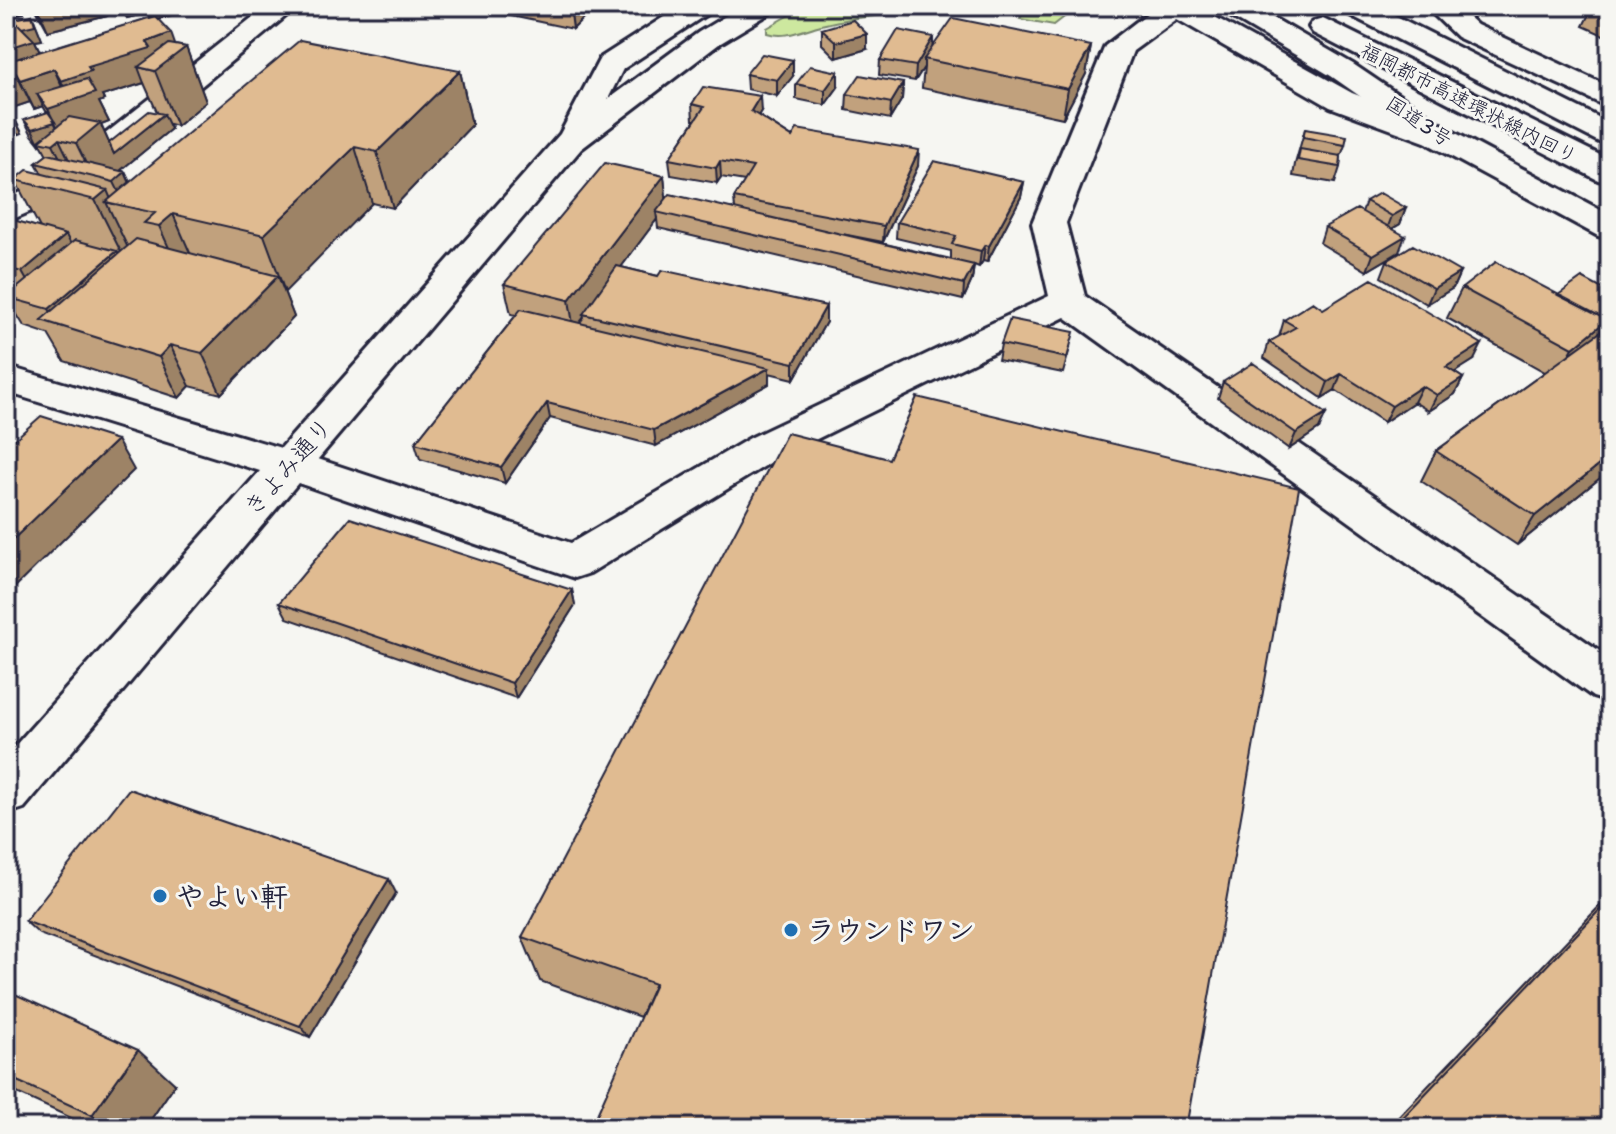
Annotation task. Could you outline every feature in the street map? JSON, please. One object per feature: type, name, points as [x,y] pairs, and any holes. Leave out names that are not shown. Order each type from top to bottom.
[{"type":"main road","points":[[6,212],[59,187],[284,6]]},
{"type":"main road","points":[[611,64],[660,6]]},
{"type":"main road","name":"きよみ通り","points":[[570,142],[611,64],[700,6]]},
{"type":"main road","name":"きよみ通り","points":[[6,792],[570,142],[709,38],[762,6]]},
{"type":"main road","points":[[1441,138],[1341,100],[1173,6],[1161,19],[1120,46],[1049,223],[1068,301],[1610,683]]},
{"type":"main road","name":"国道3号","points":[[1233,6],[1342,70],[1441,138],[1610,229]]},
{"type":"main road","name":"福岡都市高速環状線内回り","points":[[1287,6],[1346,41],[1610,173]]},
{"type":"main road","points":[[1354,6],[1606,132]]},
{"type":"main road","points":[[1441,6],[1610,73]]},
{"type":"main road","points":[[1441,6],[1467,31],[1610,99]]},
{"type":"main road","points":[[1557,147],[1610,181]]},
{"type":"main road","points":[[6,379],[289,465],[575,561],[764,448],[1068,301]]},
{"type":"green space","points":[[806,6],[992,6],[988,15],[883,15],[842,20],[787,34],[767,33],[767,28]]},
{"type":"green space","points":[[1026,6],[1142,7],[1134,11],[1076,8],[1054,25],[1020,19]]},
{"type":"building","points":[[32,15],[35,25],[22,28],[18,24],[7,26],[6,21]]},
{"type":"building","points":[[155,16],[171,33],[147,42],[151,48],[88,67],[91,71],[61,81],[54,69],[20,80],[16,73],[6,76],[6,62]]},
{"type":"building","points":[[953,18],[1091,46],[1068,89],[924,59]]},
{"type":"building","points":[[853,20],[867,34],[836,42],[822,29]]},
{"type":"building","points":[[18,24],[34,40],[6,49],[6,28]]},
{"type":"building","points":[[898,30],[933,37],[916,66],[880,60]]},
{"type":"building","points":[[300,40],[460,71],[377,152],[355,147],[264,235],[173,214],[159,226],[144,223],[155,213],[106,202]]},
{"type":"building","points":[[169,44],[186,47],[155,71],[138,67]]},
{"type":"building","points":[[762,54],[793,60],[777,80],[746,74]]},
{"type":"building","points":[[810,66],[838,72],[825,90],[796,84]]},
{"type":"building","points":[[860,75],[903,83],[891,103],[847,94]]},
{"type":"building","points":[[87,79],[95,93],[48,109],[37,94]]},
{"type":"building","points":[[703,87],[760,96],[751,111],[792,137],[797,129],[919,150],[884,226],[734,198],[753,167],[720,161],[716,168],[669,159],[704,107],[692,104]]},
{"type":"building","points":[[149,111],[164,114],[114,154],[109,143]]},
{"type":"building","points":[[48,112],[55,122],[32,129],[24,120]]},
{"type":"building","points":[[69,117],[100,123],[76,143],[59,139],[53,144],[39,141]]},
{"type":"building","points":[[1305,129],[1347,136],[1345,145],[1303,137]]},
{"type":"building","points":[[1300,149],[1341,156],[1340,167],[1298,160]]},
{"type":"building","points":[[48,154],[125,172],[114,182],[36,163]]},
{"type":"building","points":[[934,161],[1024,182],[989,246],[985,245],[981,251],[952,244],[956,236],[897,222]]},
{"type":"building","points":[[605,163],[664,176],[569,300],[504,284]]},
{"type":"building","points":[[27,170],[107,190],[95,200],[15,180]]},
{"type":"building","points":[[1380,193],[1406,208],[1392,216],[1366,201]]},
{"type":"building","points":[[670,194],[974,265],[964,284],[656,212]]},
{"type":"building","points":[[1357,209],[1405,236],[1373,255],[1325,227]]},
{"type":"building","points":[[6,218],[66,235],[22,272],[6,268]]},
{"type":"building","points":[[136,239],[278,276],[202,353],[170,345],[159,357],[41,320]]},
{"type":"building","points":[[75,240],[117,251],[49,309],[6,297]]},
{"type":"building","points":[[1413,245],[1460,272],[1434,288],[1387,261]]},
{"type":"building","points":[[1496,262],[1607,320],[1573,348],[1462,288]]},
{"type":"building","points":[[617,266],[658,276],[662,270],[826,306],[794,363],[583,314]]},
{"type":"building","points":[[1582,278],[1610,293],[1610,325],[1605,329],[1602,328],[1607,320],[1558,295]]},
{"type":"building","points":[[1372,279],[1482,344],[1446,367],[1463,378],[1437,395],[1422,386],[1392,406],[1341,374],[1328,382],[1269,342],[1296,327],[1284,320],[1313,302],[1323,309]]},
{"type":"building","points":[[521,309],[769,368],[654,430],[547,403],[501,467],[415,443]]},
{"type":"building","points":[[1010,319],[1074,332],[1067,358],[1001,344]]},
{"type":"building","points":[[1610,325],[1610,456],[1535,516],[1436,451]]},
{"type":"building","points":[[1253,363],[1326,414],[1296,433],[1223,382]]},
{"type":"building","points":[[917,397],[1299,488],[1186,1128],[591,1128],[655,984],[522,937],[787,433],[889,459]]},
{"type":"building","points":[[41,416],[117,440],[6,546],[6,447]]},
{"type":"building","points":[[350,518],[572,590],[512,683],[279,603]]},
{"type":"building","points":[[129,789],[389,879],[300,1026],[25,921]]},
{"type":"building","points":[[1610,899],[1610,1128],[1393,1128]]},
{"type":"building","points":[[6,990],[138,1050],[92,1115],[6,1076]]},
{"type":"place","name":"やよい軒","points":[[160,896]]},
{"type":"place","name":"ラウンドワン","points":[[791,930]]}]
